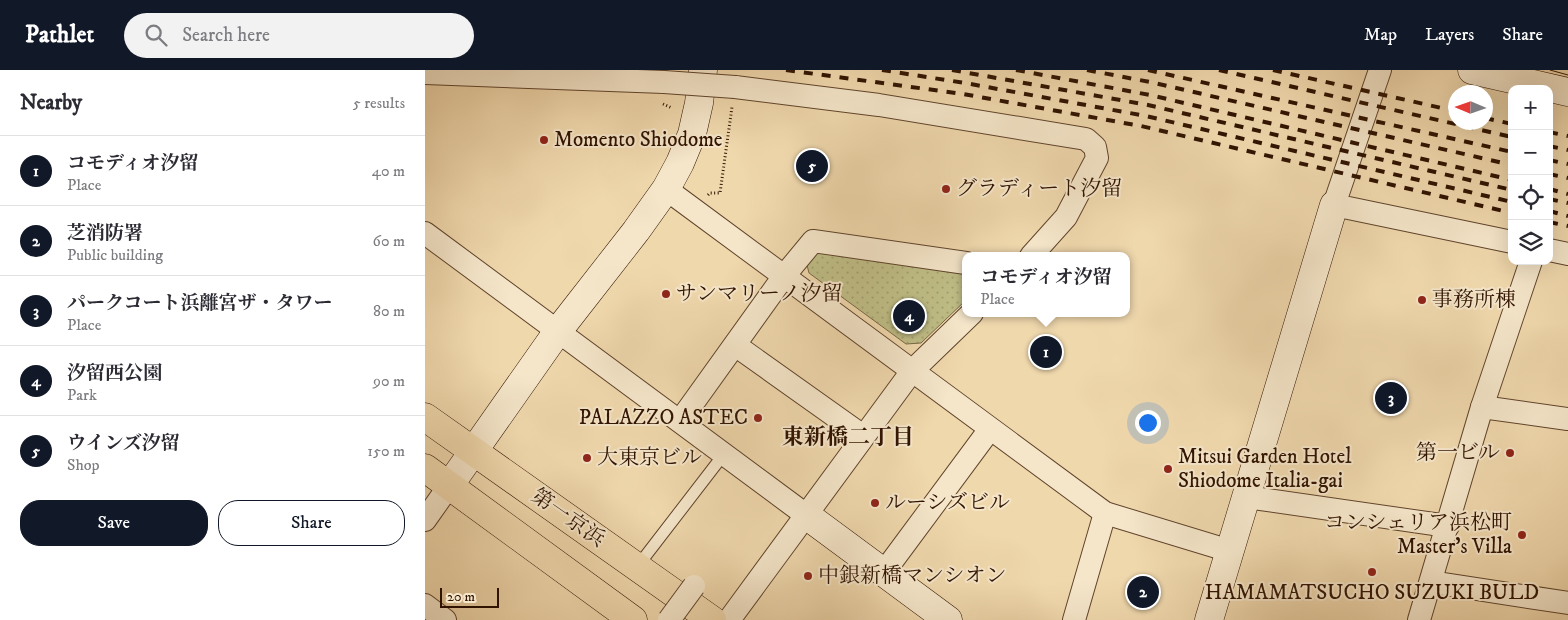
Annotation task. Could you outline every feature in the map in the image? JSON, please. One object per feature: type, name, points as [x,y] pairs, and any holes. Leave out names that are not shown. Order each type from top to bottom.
[{"type":"highway","name":"第一京浜","points":[[425,417],[712,620]]},
{"type":"highway","name":"第一京浜","points":[[425,468],[633,620]]},
{"type":"street","points":[[425,520],[558,331],[636,232],[666,189],[681,163],[691,134],[699,103],[703,70]]},
{"type":"street","points":[[1209,620],[1335,205],[1380,70]]},
{"type":"street","points":[[1472,70],[1568,92]]},
{"type":"street","points":[[425,73],[664,82],[736,94],[879,105],[1086,139],[1095,147],[1097,158],[1066,217],[1035,252]]},
{"type":"street","points":[[666,189],[1105,513],[1230,551]]},
{"type":"street","points":[[1335,205],[1508,241]]},
{"type":"street","points":[[425,233],[948,620]]},
{"type":"street","points":[[679,421],[784,276],[813,241],[962,262]]},
{"type":"street","points":[[1553,251],[1568,254]]},
{"type":"street","points":[[1419,620],[1482,407],[1530,265]]},
{"type":"street","points":[[729,620],[912,371],[968,317]]},
{"type":"street","points":[[735,344],[863,436]]},
{"type":"street","points":[[1482,407],[1568,420]]},
{"type":"street","points":[[884,572],[990,429]]},
{"type":"street","points":[[1246,498],[1448,526]]},
{"type":"street","points":[[1074,620],[1105,513]]},
{"type":"street","points":[[1431,582],[1568,604]]},
{"type":"street","points":[[669,620],[694,586]]},
{"type":"street","points":[[425,606],[445,620]]},
{"type":"lane","points":[[637,567],[724,454]]},
{"type":"path","points":[[714,193],[720,193],[732,107],[736,94]]},
{"type":"shaded area","points":[[814,252],[962,272],[962,304],[921,343],[906,344],[809,273],[806,261]]},
{"type":"tram line","points":[[1550,70],[1568,75]]},
{"type":"railway","points":[[786,70],[963,94],[1141,126],[1508,212]]},
{"type":"railway","points":[[882,70],[1146,116],[1508,201]]},
{"type":"railway","points":[[952,70],[1148,105],[1508,189]]},
{"type":"railway","points":[[1016,70],[1150,95],[1508,179]]},
{"type":"railway","points":[[1087,70],[1150,82],[1508,164]]},
{"type":"railway","points":[[1148,70],[1508,151]]},
{"type":"railway","points":[[1219,70],[1508,136]]},
{"type":"railway","points":[[1273,70],[1448,109]]},
{"type":"railway","points":[[1493,120],[1508,123]]},
{"type":"railway","points":[[1553,133],[1568,136]]},
{"type":"railway","points":[[1553,147],[1568,150]]},
{"type":"railway","points":[[1553,161],[1568,164]]},
{"type":"railway","points":[[1553,175],[1568,178]]},
{"type":"railway","points":[[1553,190],[1568,194]]},
{"type":"railway","points":[[1553,200],[1568,203]]},
{"type":"railway","points":[[1553,212],[1568,216]]},
{"type":"railway","points":[[1553,223],[1568,226]]},
{"type":"place","name":"Momento Shiodome","points":[[544,140]]},
{"type":"place","name":"ウインズ汐留","points":[[812,166]]},
{"type":"place","name":"グラディート汐留","points":[[946,189]]},
{"type":"place","name":"サンマリーノ汐留","points":[[666,294]]},
{"type":"place","name":"事務所棟","points":[[1422,300]]},
{"type":"place","name":"汐留西公園","points":[[909,316]]},
{"type":"place","name":"コモディオ汐留","points":[[1046,352]]},
{"type":"place","name":"パークコート浜離宮ザ・タワー","points":[[1391,398]]},
{"type":"place","name":"PALAZZO ASTEC","points":[[758,418]]},
{"type":"place","name":"第一ビル","points":[[1510,453]]},
{"type":"place","name":"大東京ビル","points":[[587,458]]},
{"type":"place","name":"Mitsui Garden Hotel Shiodome Italia-gai","points":[[1168,469]]},
{"type":"place","name":"ルーシズビル","points":[[875,503]]},
{"type":"place","name":"コンシェリア浜松町 Master’s Villa","points":[[1522,535]]},
{"type":"place","name":"HAMAMATSUCHO SUZUKI BULD","points":[[1372,572]]},
{"type":"place","name":"中銀新橋マンシオン","points":[[808,576]]},
{"type":"place","name":"芝消防署","points":[[1143,592]]},
{"type":"district","name":"東新橋二丁目","points":[[848,437]]}]
